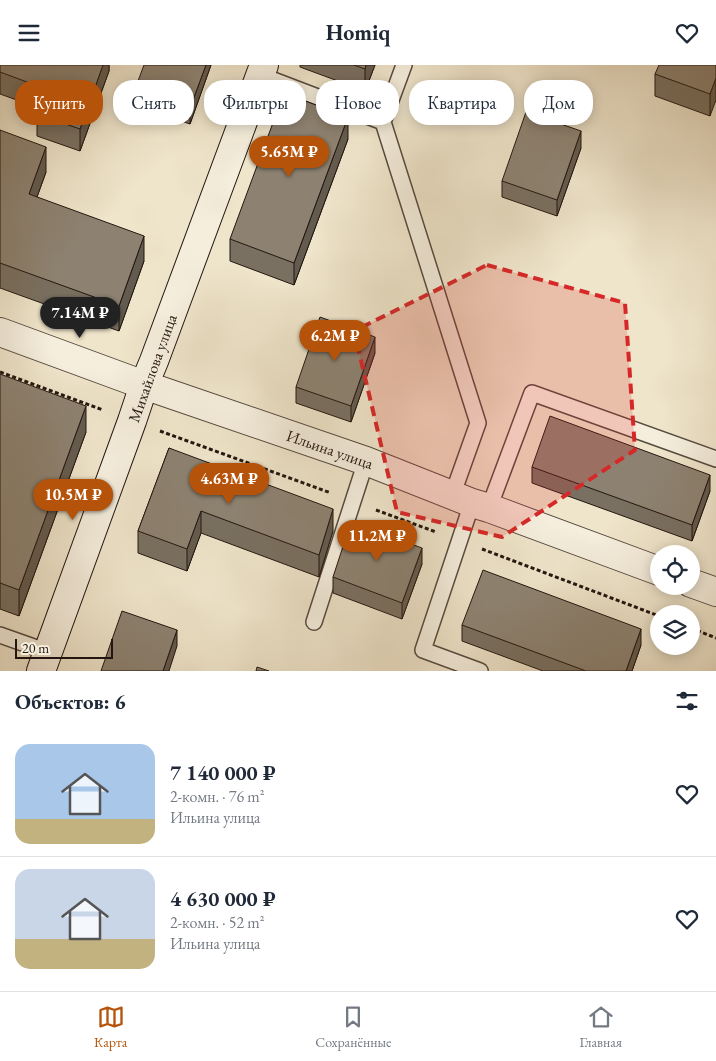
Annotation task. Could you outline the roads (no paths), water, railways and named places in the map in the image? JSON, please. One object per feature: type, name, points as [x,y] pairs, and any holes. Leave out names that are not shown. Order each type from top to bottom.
[{"type":"street","name":"Михайлова улица","points":[[44,662],[144,385],[262,70]]},
{"type":"street","name":"Ильина улица","points":[[0,332],[144,385],[366,461],[650,568]]},
{"type":"street","points":[[700,586],[716,592]]},
{"type":"lane","points":[[398,80],[404,65]]},
{"type":"lane","points":[[262,70],[316,93]]},
{"type":"lane","points":[[384,125],[478,423],[471,502]]},
{"type":"lane","points":[[480,671],[423,650],[471,502],[532,393],[716,459]]},
{"type":"lane","points":[[314,622],[366,461]]},
{"type":"lane","points":[[0,635],[44,662]]}]
